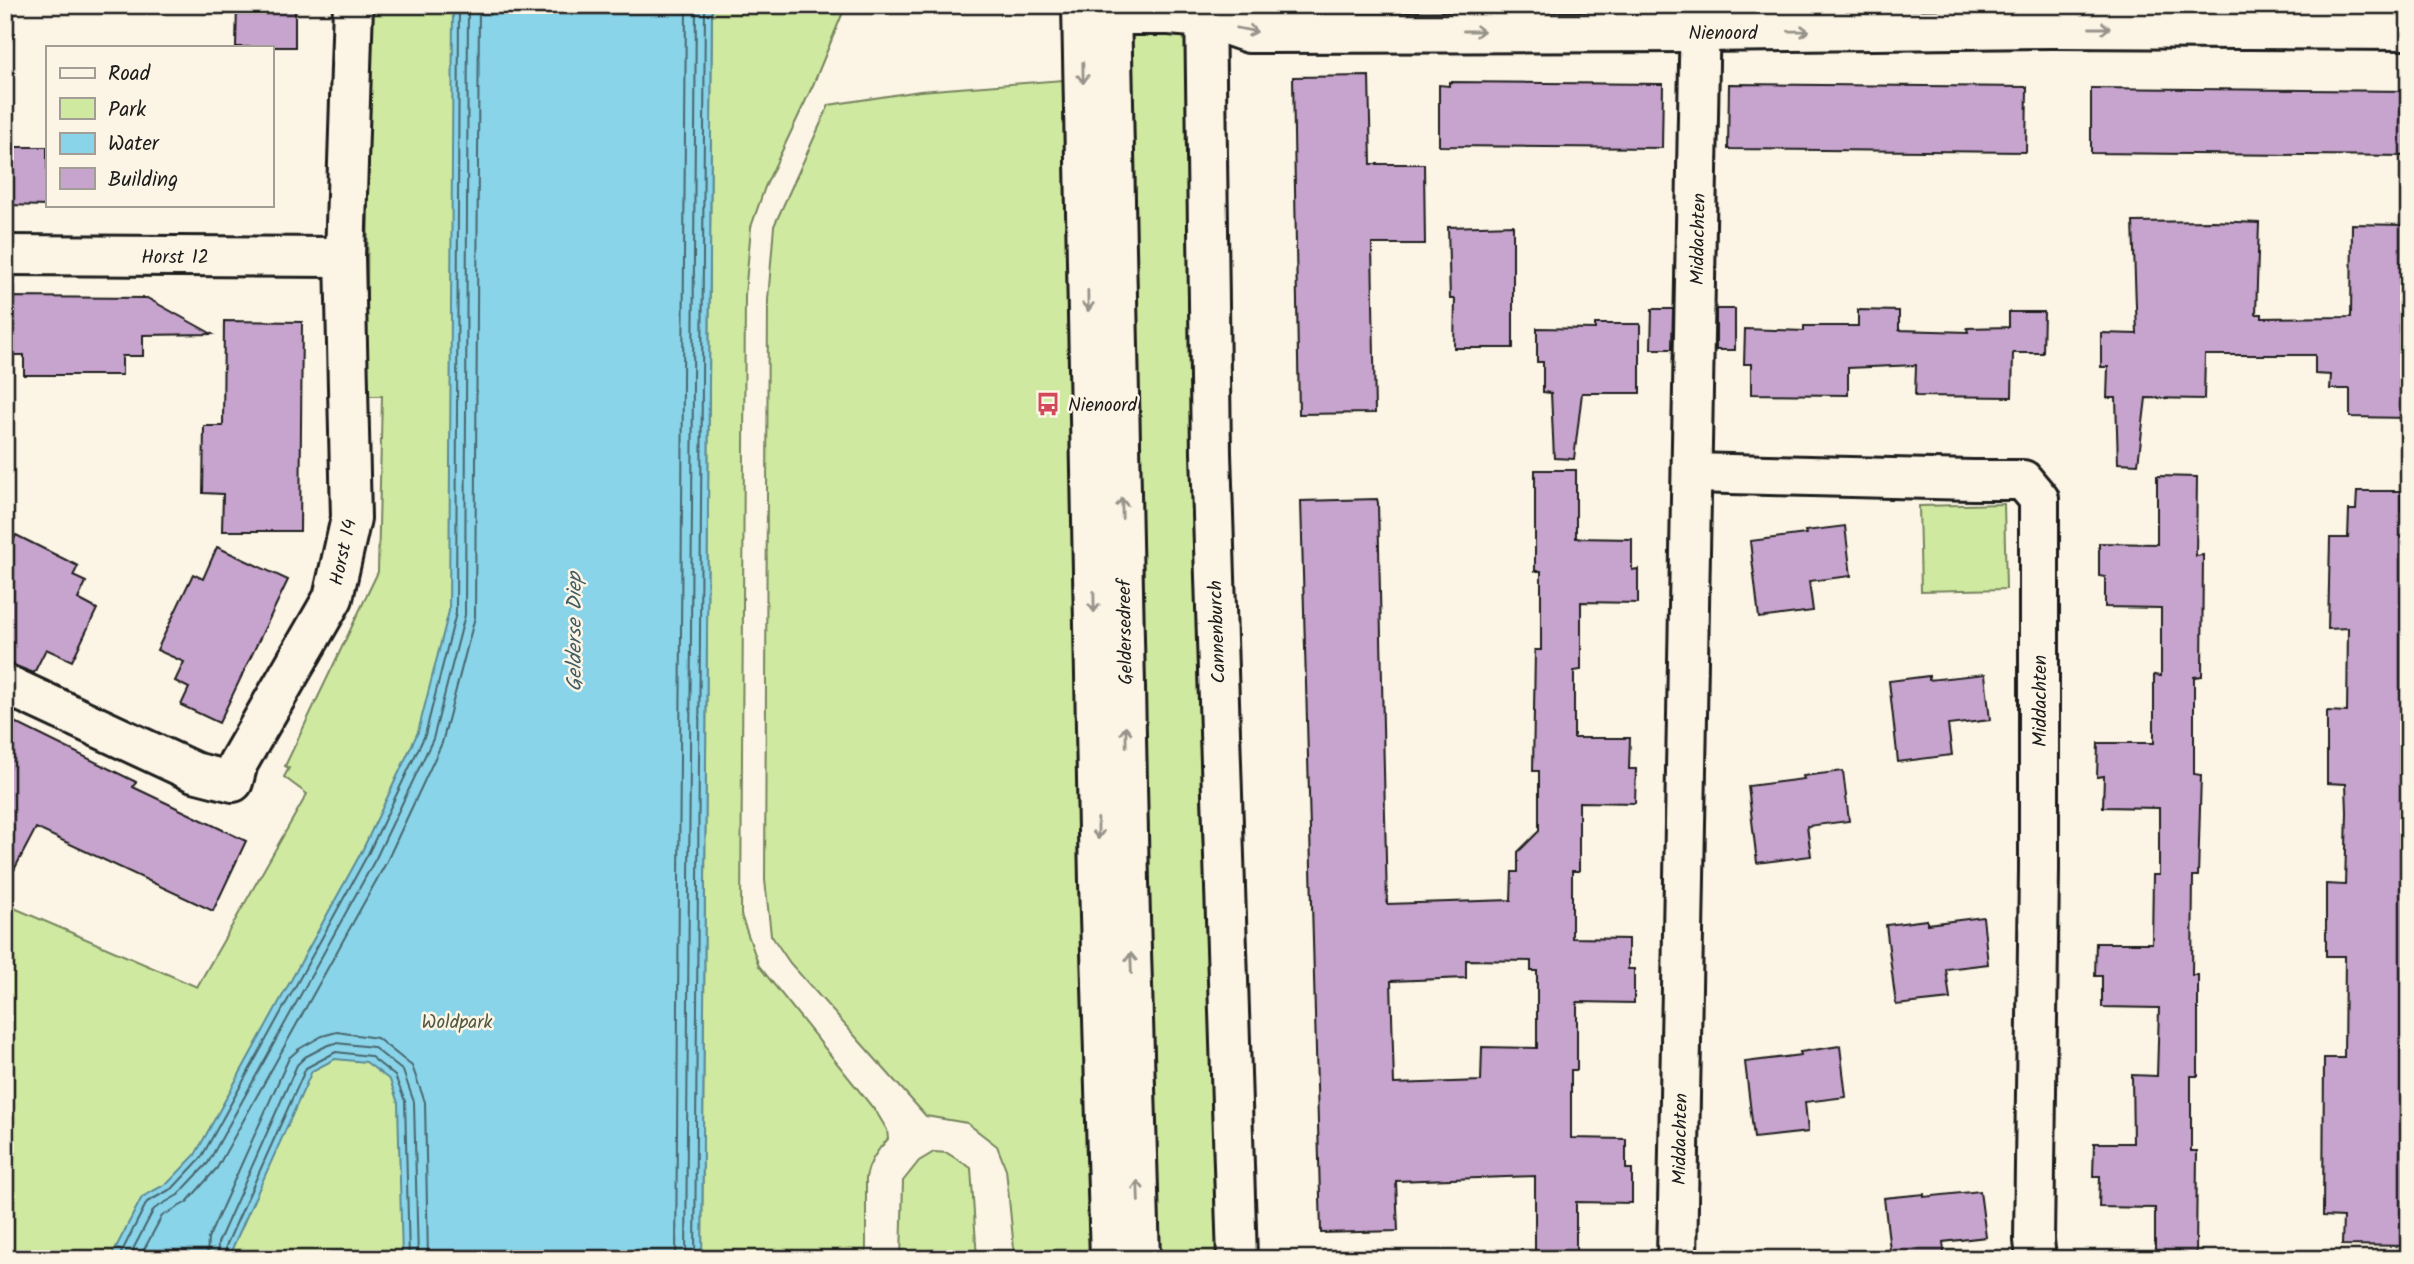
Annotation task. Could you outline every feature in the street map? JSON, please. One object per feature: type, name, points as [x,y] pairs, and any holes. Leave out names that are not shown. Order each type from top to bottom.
[{"type":"street","name":"Horst 14","points":[[5,684],[194,772],[233,782],[238,763],[332,598],[351,518],[345,257],[353,5]]},
{"type":"street","name":"Nienoord","points":[[1097,10],[1169,15],[1205,12],[1249,33],[1700,19],[2052,16],[2409,30]]},
{"type":"street","name":"Geldersedreef","points":[[1097,10],[1099,882],[1110,1259]]},
{"type":"street","name":"Geldersedreef","points":[[1097,10],[1140,1259]]},
{"type":"street","name":"Cannenburch","points":[[1205,12],[1211,467],[1237,1259]]},
{"type":"street","name":"Middachten","points":[[1677,1259],[1700,19]]},
{"type":"street","name":"Horst 12","points":[[5,255],[345,257]]},
{"type":"street","name":"Middachten","points":[[1692,473],[2023,480],[2039,499],[2036,1259]]},
{"type":"green space","name":"Woldpark","points":[[370,5],[710,5],[692,1259],[5,1259],[5,904],[197,987],[307,794],[284,777],[289,768],[285,766],[378,572],[382,396],[366,396]]},
{"type":"green space","points":[[712,5],[846,5],[813,85],[765,187],[751,227],[745,295],[741,915],[759,966],[877,1113],[887,1130],[888,1139],[874,1156],[866,1177],[866,1259],[702,1259]]},
{"type":"green space","points":[[1176,23],[1186,37],[1202,826],[1222,1214],[1217,1259],[1157,1259],[1117,38]]},
{"type":"green space","points":[[1076,79],[1099,1259],[1015,1259],[1006,1169],[997,1146],[967,1123],[926,1116],[790,963],[771,935],[765,880],[768,300],[774,226],[829,105],[920,91]]},
{"type":"green space","points":[[2004,504],[2006,589],[1921,591],[1919,506]]},
{"type":"green space","points":[[934,1152],[947,1153],[971,1168],[977,1259],[901,1259],[903,1181],[919,1161]]},
{"type":"water","name":"Woldpark","points":[[453,5],[712,5],[702,1259],[402,1259],[398,1103],[390,1080],[366,1062],[335,1059],[312,1071],[232,1249],[233,1259],[110,1259],[142,1197],[168,1183],[195,1155],[362,851],[418,732],[449,611]]},
{"type":"building","points":[[237,5],[295,5],[295,47],[236,46]]},
{"type":"building","points":[[1369,76],[1371,164],[1424,164],[1425,244],[1372,244],[1375,413],[1299,414],[1293,77]]},
{"type":"building","points":[[1449,82],[1663,84],[1662,148],[1439,146],[1439,85],[1449,86]]},
{"type":"building","points":[[1729,84],[2027,87],[2026,152],[1728,149]]},
{"type":"building","points":[[2091,88],[2409,91],[2409,156],[2091,153]]},
{"type":"building","points":[[5,147],[46,147],[46,206],[5,205]]},
{"type":"building","points":[[2133,222],[2259,223],[2256,314],[2262,314],[2262,318],[2351,317],[2352,224],[2405,225],[2405,290],[2409,290],[2409,418],[2350,417],[2350,389],[2330,389],[2331,375],[2315,374],[2315,355],[2205,355],[2204,399],[2146,398],[2138,464],[2118,463],[2116,398],[2107,398],[2108,367],[2101,367],[2101,333],[2137,334]]},
{"type":"building","points":[[1513,225],[1513,348],[1454,348],[1455,299],[1450,299],[1448,227]]},
{"type":"building","points":[[5,297],[147,298],[212,334],[143,335],[143,356],[122,356],[122,375],[24,375],[24,355],[5,355]]},
{"type":"building","points":[[1652,309],[1673,309],[1672,349],[1651,349]]},
{"type":"building","points":[[1716,309],[1735,309],[1735,350],[1716,350]]},
{"type":"building","points":[[1858,310],[1899,311],[1899,330],[1968,332],[1967,328],[2009,327],[2009,312],[2044,312],[2043,353],[2013,353],[2012,397],[1915,396],[1916,365],[1848,368],[1848,395],[1751,394],[1751,364],[1744,364],[1745,329],[1804,331],[1804,326],[1858,326]]},
{"type":"building","points":[[224,321],[302,322],[300,531],[222,531],[223,494],[203,493],[204,426],[223,426]]},
{"type":"building","points":[[1595,324],[1640,324],[1640,393],[1582,393],[1574,459],[1554,458],[1551,393],[1543,392],[1543,362],[1537,362],[1537,328],[1595,329]]},
{"type":"building","points":[[1535,470],[1576,470],[1576,538],[1632,539],[1632,570],[1638,569],[1638,603],[1581,602],[1581,670],[1574,671],[1574,738],[1630,738],[1629,769],[1636,769],[1635,803],[1579,802],[1579,871],[1572,871],[1572,938],[1628,939],[1628,969],[1634,969],[1634,1003],[1577,1002],[1577,1070],[1571,1070],[1571,1138],[1626,1139],[1626,1169],[1632,1169],[1632,1203],[1576,1202],[1576,1259],[1535,1259],[1535,1176],[1396,1181],[1398,1231],[1321,1233],[1301,501],[1377,499],[1378,503],[1387,904],[1511,900],[1512,872],[1518,872],[1518,852],[1539,831],[1539,771],[1533,771],[1535,650],[1541,650],[1541,571],[1535,571]],"holes":[[[1466,960],[1531,961],[1531,971],[1537,971],[1537,1048],[1482,1047],[1481,1081],[1394,1084],[1391,981],[1466,978]]]},
{"type":"building","points":[[2157,476],[2197,477],[2196,556],[2203,555],[2202,676],[2194,677],[2194,774],[2201,775],[2198,876],[2193,876],[2192,975],[2198,975],[2198,1076],[2191,1076],[2191,1151],[2197,1151],[2196,1259],[2155,1259],[2155,1208],[2099,1207],[2100,1176],[2093,1176],[2094,1143],[2133,1143],[2132,1075],[2157,1076],[2159,1008],[2102,1007],[2102,976],[2095,976],[2096,943],[2152,943],[2153,875],[2159,875],[2159,808],[2103,807],[2104,776],[2097,777],[2098,743],[2154,743],[2154,675],[2161,676],[2161,608],[2105,607],[2105,577],[2099,576],[2099,543],[2157,544]]},
{"type":"building","points":[[2357,491],[2401,491],[2401,511],[2409,511],[2409,1246],[2342,1245],[2343,1217],[2323,1216],[2324,1058],[2344,1058],[2345,956],[2326,956],[2326,884],[2345,885],[2347,812],[2346,784],[2327,783],[2327,711],[2347,712],[2348,628],[2328,629],[2330,538],[2348,538],[2349,510],[2356,510]]},
{"type":"building","points":[[1845,526],[1851,576],[1809,581],[1813,611],[1759,618],[1750,541]]},
{"type":"building","points":[[16,535],[78,566],[73,576],[86,582],[78,599],[97,609],[72,661],[46,649],[34,673],[5,662],[5,558]]},
{"type":"building","points":[[217,547],[288,580],[219,723],[181,705],[189,688],[175,681],[184,662],[157,650],[193,574],[203,579]]},
{"type":"building","points":[[1985,674],[1990,720],[1948,725],[1952,755],[1898,762],[1889,681]]},
{"type":"building","points":[[5,708],[15,713],[12,721],[136,782],[133,787],[246,841],[213,911],[36,828],[5,887]]},
{"type":"building","points":[[1843,771],[1849,821],[1807,826],[1811,856],[1757,863],[1748,786]]},
{"type":"building","points":[[1983,917],[1988,964],[1946,969],[1950,999],[1896,1005],[1886,925],[1927,920],[1927,924]]},
{"type":"building","points":[[1840,1046],[1846,1097],[1805,1102],[1808,1132],[1754,1138],[1745,1062],[1801,1055],[1800,1052]]},
{"type":"building","points":[[1980,1191],[1986,1237],[1943,1242],[1945,1259],[1891,1259],[1884,1198]]},
{"type":"place","name":"Nienoord","points":[[1048,404]]},
{"type":"water label","name":"Gelderse Diep","points":[[574,632]]}]
